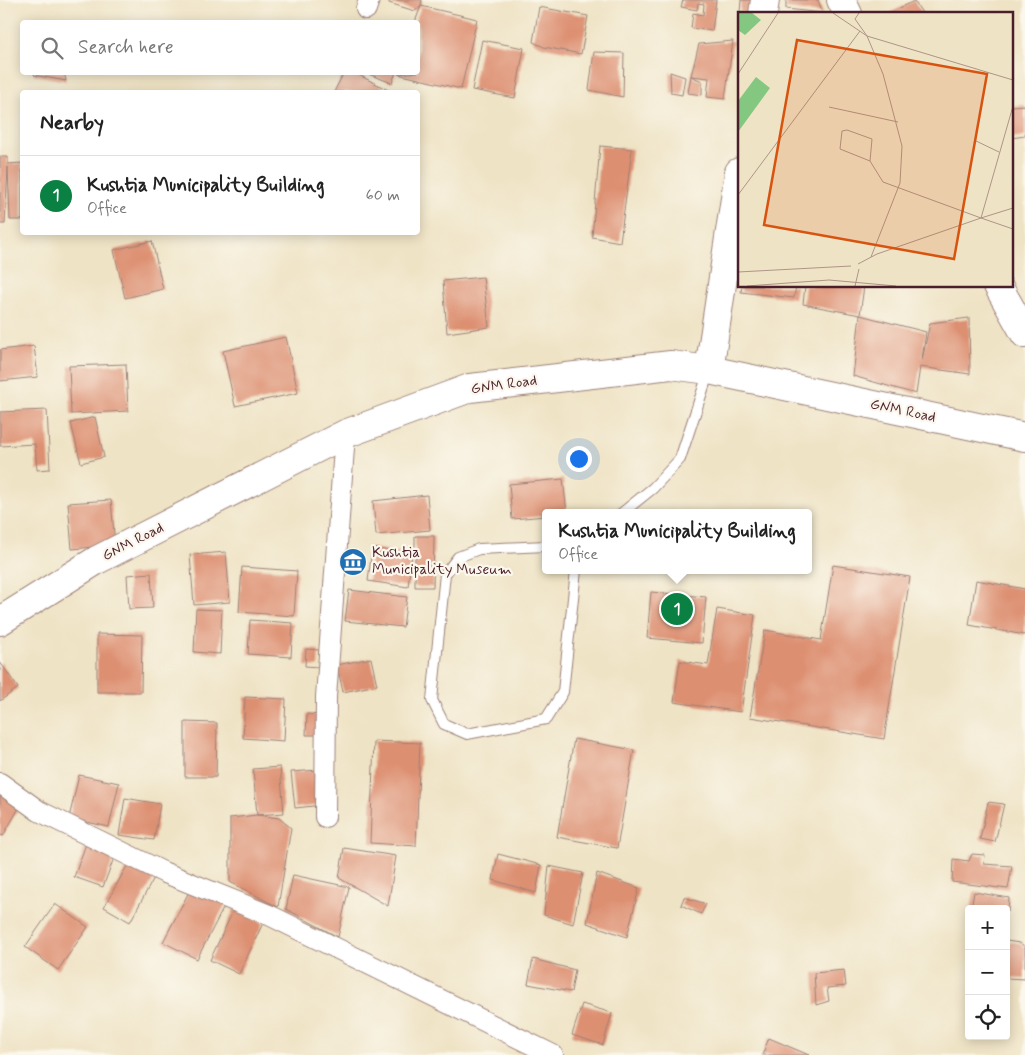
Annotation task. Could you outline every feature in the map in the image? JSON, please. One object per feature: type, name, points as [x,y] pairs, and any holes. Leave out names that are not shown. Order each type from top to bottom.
[{"type":"street","points":[[841,0],[847,12]]},
{"type":"street","points":[[709,370],[738,179]]},
{"type":"street","points":[[999,288],[1025,334]]},
{"type":"street","name":"GNM Road","points":[[0,621],[97,560],[345,434],[470,388],[671,365],[709,370],[1025,437]]},
{"type":"street","points":[[325,817],[326,697],[345,434]]},
{"type":"street","points":[[0,783],[39,811],[154,868],[269,915],[553,1055]]},
{"type":"lane","points":[[627,509],[653,488],[680,458],[709,370]]},
{"type":"lane","points":[[542,546],[479,549],[458,556],[445,574],[432,700],[444,724],[467,734],[546,719],[563,692],[576,574]]},
{"type":"building","points":[[389,0],[422,0],[421,6],[415,11],[389,3]]},
{"type":"building","points":[[683,0],[716,0],[712,31],[691,28],[693,13],[703,15],[704,4],[698,3],[697,10],[681,7]]},
{"type":"building","points":[[741,0],[755,0],[754,12],[740,12]]},
{"type":"building","points":[[786,0],[818,0],[823,12],[814,12],[786,9]]},
{"type":"building","points":[[914,1],[922,12],[891,12]]},
{"type":"building","points":[[421,6],[477,19],[461,89],[402,75],[420,75],[420,20],[416,20]]},
{"type":"building","points":[[539,7],[588,16],[581,54],[544,47],[533,42]]},
{"type":"building","points":[[482,40],[524,48],[515,98],[472,90]]},
{"type":"building","points":[[733,41],[725,99],[707,97],[709,78],[691,76],[699,44]]},
{"type":"building","points":[[594,52],[624,53],[623,97],[589,90]]},
{"type":"building","points":[[670,72],[685,77],[682,95],[671,93]]},
{"type":"building","points":[[34,75],[65,75],[66,81]]},
{"type":"building","points":[[342,75],[359,75],[388,90],[335,90]]},
{"type":"building","points":[[371,75],[395,75],[392,83]]},
{"type":"building","points":[[691,76],[702,81],[702,95],[688,93]]},
{"type":"building","points":[[1025,105],[1025,136],[1012,138],[1012,106]]},
{"type":"building","points":[[600,146],[632,149],[620,242],[592,237]]},
{"type":"building","points":[[0,157],[8,157],[8,164],[20,163],[20,220],[10,220],[8,167],[5,224],[0,224]]},
{"type":"building","points":[[152,241],[163,289],[125,298],[114,250]]},
{"type":"building","points":[[483,277],[489,327],[447,333],[443,281]]},
{"type":"building","points":[[742,288],[796,288],[794,298],[741,292]]},
{"type":"building","points":[[805,288],[864,288],[860,315],[803,304]]},
{"type":"building","points":[[860,315],[926,332],[922,360],[930,323],[969,318],[970,374],[920,367],[916,394],[853,376]]},
{"type":"building","points":[[286,337],[298,393],[235,406],[223,351]]},
{"type":"building","points":[[34,346],[38,377],[0,381],[0,350]]},
{"type":"building","points":[[126,364],[128,411],[71,414],[69,366]]},
{"type":"building","points":[[47,410],[50,469],[37,470],[35,444],[0,446],[0,412]]},
{"type":"building","points":[[95,417],[104,457],[81,463],[71,423]]},
{"type":"building","points":[[563,479],[567,509],[542,509],[542,516],[512,519],[509,484]]},
{"type":"building","points":[[427,495],[430,530],[376,535],[373,501]]},
{"type":"building","points":[[111,500],[115,545],[72,549],[68,503]]},
{"type":"building","points":[[415,536],[434,536],[433,587],[415,587]]},
{"type":"building","points":[[372,548],[412,554],[408,587],[368,581]]},
{"type":"building","points":[[226,552],[230,602],[194,605],[190,555]]},
{"type":"building","points":[[833,565],[910,577],[884,739],[750,717],[765,630],[821,640]]},
{"type":"building","points":[[242,567],[297,571],[294,616],[239,612]]},
{"type":"building","points":[[151,573],[153,608],[129,609],[127,575]]},
{"type":"building","points":[[976,580],[1025,589],[1025,635],[969,625]]},
{"type":"building","points":[[349,590],[407,597],[403,627],[345,621]]},
{"type":"building","points":[[651,592],[706,597],[702,643],[647,638]]},
{"type":"building","points":[[196,609],[222,610],[220,654],[194,652]]},
{"type":"building","points":[[717,609],[755,615],[741,712],[674,702],[680,661],[708,665]]},
{"type":"building","points":[[250,620],[293,623],[291,657],[248,654]]},
{"type":"building","points":[[97,634],[142,635],[141,692],[97,692]]},
{"type":"building","points":[[306,649],[319,650],[318,667],[305,666]]},
{"type":"building","points":[[371,658],[377,685],[343,692],[337,665]]},
{"type":"building","points":[[0,662],[18,688],[0,701]]},
{"type":"building","points":[[245,697],[286,699],[284,741],[243,738]]},
{"type":"building","points":[[307,714],[321,715],[320,735],[306,735]]},
{"type":"building","points":[[185,722],[217,723],[216,777],[185,777]]},
{"type":"building","points":[[574,739],[634,750],[617,848],[557,837]]},
{"type":"building","points":[[374,741],[420,743],[416,846],[370,843]]},
{"type":"building","points":[[280,767],[284,813],[257,815],[253,769]]},
{"type":"building","points":[[319,770],[323,805],[295,808],[291,772]]},
{"type":"building","points":[[79,775],[119,783],[109,827],[69,818]]},
{"type":"building","points":[[0,788],[23,801],[3,836],[0,835]]},
{"type":"building","points":[[125,798],[160,804],[154,840],[119,835]]},
{"type":"building","points":[[988,802],[1004,804],[995,842],[980,839]]},
{"type":"building","points":[[257,815],[279,818],[291,828],[278,907],[230,882],[230,818]]},
{"type":"building","points":[[86,844],[115,855],[103,887],[74,877]]},
{"type":"building","points":[[344,848],[396,856],[388,906],[339,878]]},
{"type":"building","points":[[498,854],[541,865],[536,893],[493,880]]},
{"type":"building","points":[[972,854],[985,855],[984,864],[1012,866],[1008,889],[952,882],[953,859],[969,861]]},
{"type":"building","points":[[131,859],[156,874],[130,922],[104,907]]},
{"type":"building","points":[[549,866],[583,873],[573,924],[544,915]]},
{"type":"building","points":[[597,873],[639,888],[627,937],[587,923]]},
{"type":"building","points":[[293,875],[349,887],[338,937],[286,909]]},
{"type":"building","points":[[192,886],[226,903],[197,959],[163,942]]},
{"type":"building","points":[[974,892],[1009,898],[1008,905],[972,905]]},
{"type":"building","points":[[684,897],[706,904],[701,914],[681,905]]},
{"type":"building","points":[[55,904],[88,927],[58,970],[25,947]]},
{"type":"building","points":[[234,909],[263,923],[239,974],[210,960]]},
{"type":"building","points":[[1010,942],[1020,943],[1025,947],[1025,979],[1010,978]]},
{"type":"building","points":[[533,959],[575,970],[571,992],[528,984]]},
{"type":"building","points":[[844,970],[846,986],[827,988],[829,1001],[816,1005],[814,973]]},
{"type":"building","points":[[582,1004],[612,1013],[603,1045],[572,1035]]},
{"type":"building","points":[[769,1038],[790,1047],[809,1055],[762,1055]]},
{"type":"place","name":"Kushtia Municipality Museum","points":[[353,562]]},
{"type":"place","name":"Kushtia Municipality Building","points":[[677,609]]}]
